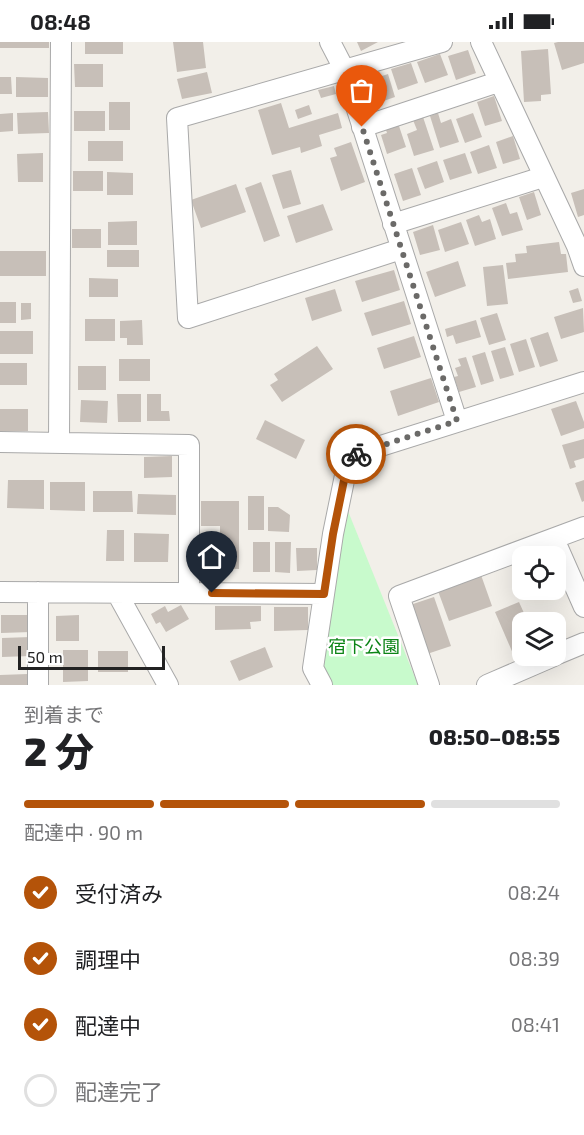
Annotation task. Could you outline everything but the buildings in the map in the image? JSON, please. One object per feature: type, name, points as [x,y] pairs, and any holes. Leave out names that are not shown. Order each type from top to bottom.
[{"type":"street","points":[[59,442],[61,42]]},
{"type":"street","points":[[330,42],[344,69],[457,421]]},
{"type":"street","points":[[401,249],[188,318],[177,118],[442,42]]},
{"type":"street","points":[[481,42],[577,246],[584,266]]},
{"type":"street","points":[[362,127],[498,81]]},
{"type":"street","points":[[393,224],[543,177]]},
{"type":"street","points":[[322,685],[313,668],[333,534],[349,456],[584,382]]},
{"type":"street","points":[[0,442],[189,445],[189,592]]},
{"type":"street","points":[[429,685],[399,596],[584,528]]},
{"type":"street","points":[[554,539],[584,607]]},
{"type":"street","points":[[0,592],[324,594]]},
{"type":"street","points":[[38,685],[39,592]]},
{"type":"street","points":[[117,593],[168,685]]},
{"type":"street","points":[[566,650],[584,642]]},
{"type":"street","points":[[487,685],[530,666]]},
{"type":"green space","name":"宿下公園","points":[[346,506],[418,685],[331,685],[323,671]]},
{"type":"way so far","points":[[356,454],[457,421],[362,127]]},
{"type":"route","points":[[212,593],[324,594],[333,534],[349,456],[356,454]]}]
